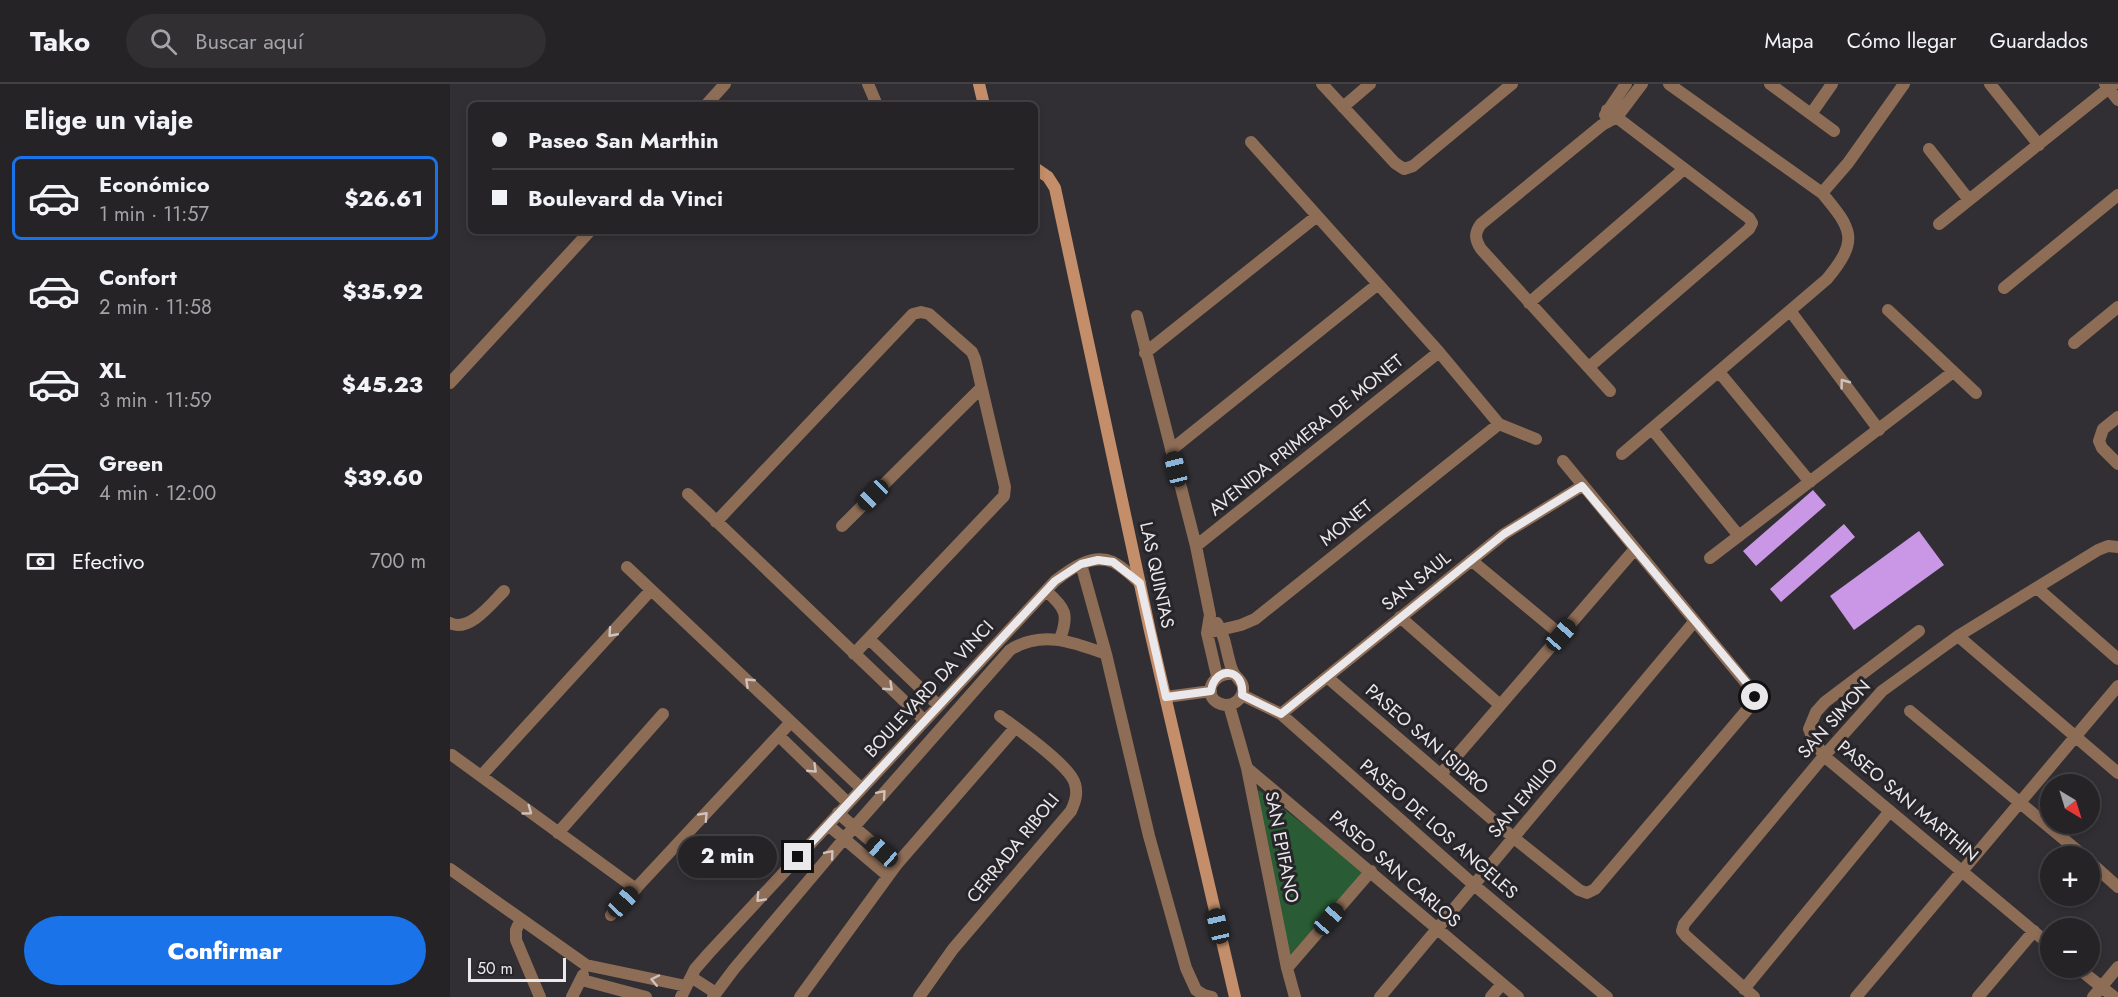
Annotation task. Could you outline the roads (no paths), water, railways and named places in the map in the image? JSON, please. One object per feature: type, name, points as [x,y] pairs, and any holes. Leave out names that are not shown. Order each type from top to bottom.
[{"type":"street","points":[[709,102],[725,84]]},
{"type":"street","points":[[868,84],[876,102]]},
{"type":"street","points":[[979,84],[983,102]]},
{"type":"street","points":[[1323,84],[1395,163],[1404,169],[1413,166],[1512,84]]},
{"type":"street","points":[[1343,107],[1370,84]]},
{"type":"street","points":[[1612,114],[1626,84]]},
{"type":"street","points":[[1610,391],[1529,303],[1476,242],[1475,236],[1481,224],[1602,125],[1642,84]]},
{"type":"street","points":[[1622,454],[1827,279],[1843,259],[1850,237],[1842,216],[1822,193],[1669,84]]},
{"type":"street","points":[[1770,84],[1834,131]]},
{"type":"street","points":[[1811,114],[1832,84]]},
{"type":"street","points":[[1822,193],[1848,163],[1904,84]]},
{"type":"street","points":[[1990,84],[2039,145]]},
{"type":"street","points":[[1939,224],[2109,86],[2118,100]]},
{"type":"street","points":[[1589,368],[1752,223],[1749,218],[1612,114]]},
{"type":"street","points":[[1251,142],[1439,352],[1499,424],[1536,440]]},
{"type":"street","points":[[1929,149],[1969,200]]},
{"type":"street","points":[[1529,303],[1684,169]]},
{"type":"street","name":"LAS QUINTAS","points":[[1038,170],[1048,177],[1055,188],[1140,583],[1234,997]]},
{"type":"street","points":[[2004,288],[2118,195]]},
{"type":"street","points":[[1145,354],[1317,216]]},
{"type":"street","points":[[450,382],[587,234]]},
{"type":"street","points":[[1171,450],[1378,284]]},
{"type":"street","points":[[2074,343],[2118,307]]},
{"type":"street","points":[[1888,310],[1976,393]]},
{"type":"street","points":[[716,522],[913,314],[921,312],[929,314],[972,352],[1005,487],[1004,496],[854,654]]},
{"type":"street","points":[[1791,312],[1879,430]]},
{"type":"street","points":[[1137,316],[1196,546],[1210,615],[1208,633],[1217,676]]},
{"type":"street","name":"AVENIDA PRIMERA DE MONET","points":[[1196,546],[1439,352]]},
{"type":"street","points":[[1719,372],[1810,482]]},
{"type":"street","points":[[1710,558],[1953,372]]},
{"type":"street","points":[[842,526],[981,388]]},
{"type":"street","points":[[2118,417],[2103,429],[2099,436],[2100,444],[2118,464]]},
{"type":"street","name":"MONET","points":[[1208,633],[1255,619],[1499,424]]},
{"type":"street","points":[[1652,429],[1739,536]]},
{"type":"street","points":[[1563,461],[1694,622]]},
{"type":"street","name":"SAN SAUL","points":[[1281,714],[1471,560],[1521,523],[1582,486]]},
{"type":"street","points":[[688,494],[924,720]]},
{"type":"street","name":"SAN SIMON","points":[[1749,993],[1682,931],[1684,924],[1824,756],[1882,691],[1958,636],[2098,550],[2108,546],[2118,548]]},
{"type":"street","points":[[1441,774],[1635,549]]},
{"type":"street","points":[[1015,624],[1055,581],[1086,562],[1106,560],[1122,568],[1140,583]]},
{"type":"street","points":[[1471,560],[1561,635]]},
{"type":"street","points":[[1086,562],[1149,836],[1186,968],[1196,990],[1212,997]]},
{"type":"street","points":[[627,567],[861,788]]},
{"type":"street","points":[[2037,588],[2118,659]]},
{"type":"street","points":[[481,776],[651,590]]},
{"type":"street","points":[[450,623],[454,626],[462,625],[477,617],[504,591]]},
{"type":"street","points":[[1046,591],[1064,610],[1066,618],[1060,639]]},
{"type":"street","points":[[1210,615],[1221,630],[1234,674]]},
{"type":"street","points":[[1400,617],[1500,705]]},
{"type":"street","name":"PASEO SAN ISIDRO","points":[[1327,677],[1514,838],[1587,894],[1595,889],[1752,704],[1755,697],[1694,622]]},
{"type":"street","name":"SAN EMILIO","points":[[1380,997],[1694,622]]},
{"type":"street","name":"BOULEVARD DA VINCI","points":[[686,987],[709,953],[1015,624],[1026,642],[1004,656],[854,826],[734,969],[715,995]]},
{"type":"street","name":"PASEO SAN MARTHIN","points":[[1919,631],[1825,702],[1816,712],[1809,729],[1812,737],[1824,756],[2040,936]]},
{"type":"street","points":[[1958,636],[2118,773]]},
{"type":"street","points":[[869,639],[938,705]]},
{"type":"street","points":[[1026,642],[1060,639],[1106,654]]},
{"type":"street","points":[[1225,673],[1234,674],[1240,679],[1243,687],[1242,695],[1237,702],[1229,705],[1220,704],[1214,699],[1211,691],[1212,682],[1217,676],[1225,673]]},
{"type":"street","points":[[1856,997],[2118,686]]},
{"type":"street","points":[[1166,697],[1211,691]]},
{"type":"street","name":"PASEO DE LOS ANGELES","points":[[1242,695],[1281,714],[1474,885],[1607,997]]},
{"type":"street","name":"SAN EPIFANO","points":[[1229,705],[1248,768],[1287,968],[1295,997]]},
{"type":"street","points":[[1910,711],[2072,846]]},
{"type":"street","points":[[558,833],[663,714]]},
{"type":"street","name":"CERRADA RIBOLI","points":[[919,997],[953,949],[1071,811],[1075,801],[1075,782],[1071,774],[1000,716]]},
{"type":"street","points":[[611,915],[792,722]]},
{"type":"street","points":[[800,997],[897,864],[1015,728]]},
{"type":"street","points":[[779,736],[848,803]]},
{"type":"street","points":[[452,755],[636,889]]},
{"type":"street","name":"PASEO SAN CARLOS","points":[[1248,768],[1518,997]]},
{"type":"street","points":[[1749,993],[1890,811]]},
{"type":"street","points":[[838,813],[897,864]]},
{"type":"street","points":[[828,825],[888,876]]},
{"type":"street","points":[[450,869],[586,966],[715,995]]},
{"type":"street","points":[[1287,968],[1371,871]]},
{"type":"street","points":[[2100,871],[2118,887]]},
{"type":"street","points":[[521,919],[516,930],[516,940],[540,997]]},
{"type":"street","points":[[1978,997],[2034,931]]},
{"type":"street","points":[[573,997],[586,966]]},
{"type":"street","points":[[2093,997],[2118,967]]},
{"type":"street","points":[[2091,978],[2114,997]]},
{"type":"street","points":[[582,980],[646,997]]},
{"type":"street","points":[[1491,997],[1502,984]]}]
